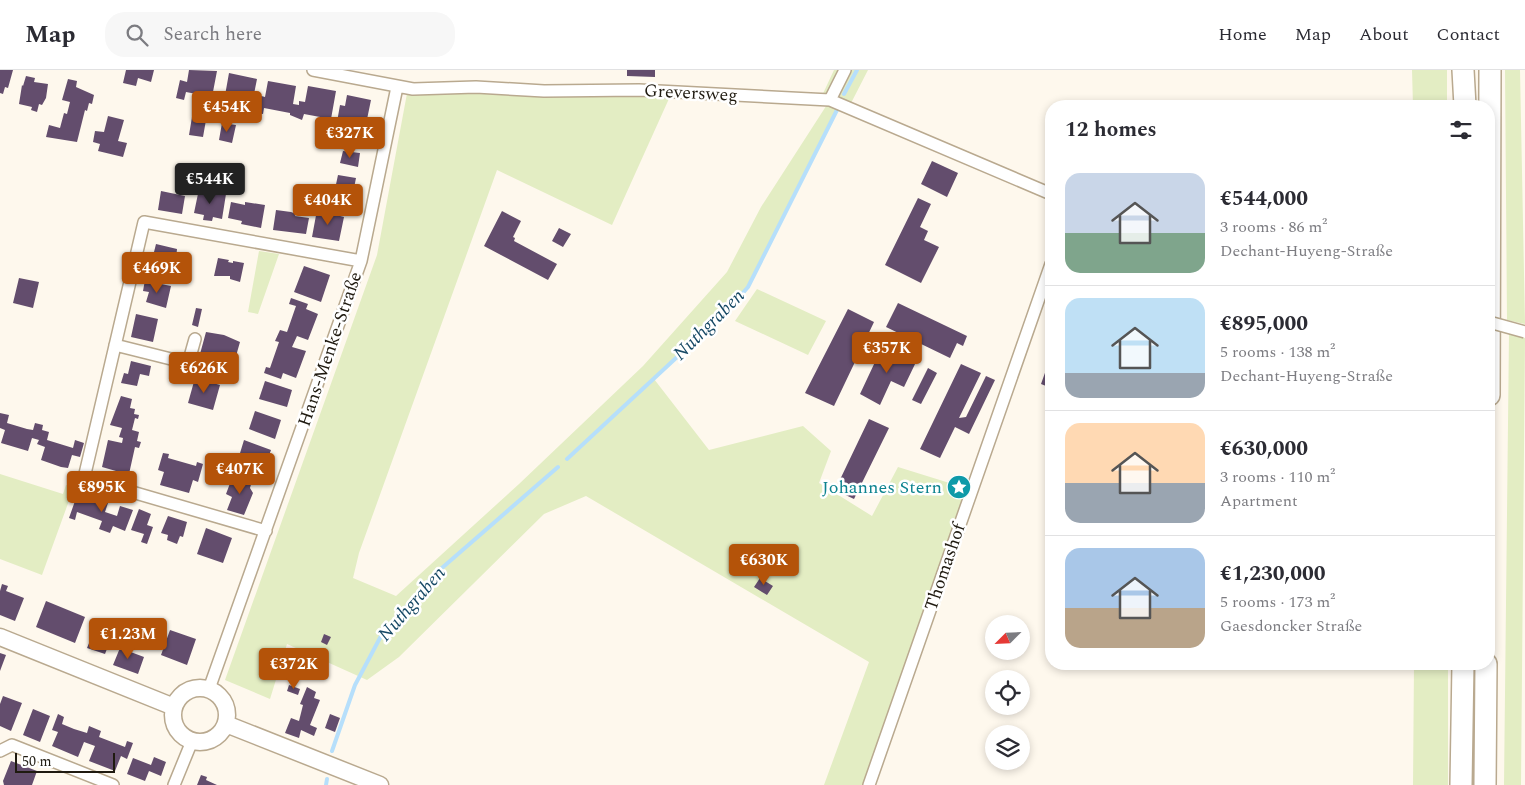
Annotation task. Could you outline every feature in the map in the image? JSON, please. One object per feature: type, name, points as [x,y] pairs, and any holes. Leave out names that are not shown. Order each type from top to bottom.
[{"type":"highway","points":[[1464,70],[1465,100]]},
{"type":"highway","points":[[1490,70],[1490,100]]},
{"type":"highway","points":[[1461,785],[1463,670]]},
{"type":"highway","points":[[1485,785],[1486,670]]},
{"type":"main road","points":[[0,637],[174,707]]},
{"type":"main road","points":[[201,687],[209,689],[223,699],[228,716],[226,724],[215,738],[207,741],[192,741],[177,729],[174,722],[174,707],[185,692],[201,687]]},
{"type":"main road","points":[[226,724],[380,785]]},
{"type":"street","name":"Greversweg","points":[[313,70],[396,87],[476,87],[544,91],[638,90],[830,100],[1045,191]]},
{"type":"street","points":[[830,100],[845,70]]},
{"type":"street","name":"Hans-Menke-Straße","points":[[209,689],[361,260],[396,87]]},
{"type":"street","points":[[266,531],[84,478],[144,222],[361,260]]},
{"type":"street","name":"Thomashof","points":[[869,785],[1045,281]]},
{"type":"street","points":[[1495,324],[1525,332]]},
{"type":"street","points":[[188,364],[195,339]]},
{"type":"street","points":[[115,345],[211,369]]},
{"type":"street","points":[[174,785],[192,741]]},
{"type":"street","points":[[0,751],[12,745],[113,785]]},
{"type":"green space","points":[[834,70],[868,70],[849,107],[840,104],[748,287],[730,308],[654,379],[709,450],[803,426],[831,451],[819,483],[872,516],[898,467],[972,490],[869,785],[824,785],[869,662],[586,496],[544,514],[399,657],[367,680],[287,644],[270,699],[225,680],[377,255],[408,88],[672,92],[612,225],[497,170],[359,553],[353,578],[396,596],[519,484],[643,366],[727,272],[761,207],[830,100],[820,100]]},
{"type":"green space","points":[[1412,70],[1447,70],[1447,100],[1413,100]]},
{"type":"green space","points":[[1505,70],[1520,70],[1525,324],[1507,320]]},
{"type":"green space","points":[[259,251],[279,254],[258,314],[248,312]]},
{"type":"green space","points":[[757,289],[826,321],[808,355],[735,321]]},
{"type":"green space","points":[[1509,333],[1525,338],[1521,785],[1504,785]]},
{"type":"green space","points":[[0,474],[63,494],[66,485],[74,487],[42,575],[0,559]]},
{"type":"green space","points":[[1414,670],[1448,670],[1448,785],[1413,785]]},
{"type":"building","points":[[0,70],[13,70],[8,88],[5,87],[3,94],[0,93]]},
{"type":"building","points":[[126,70],[154,70],[151,82],[138,78],[136,86],[123,83]]},
{"type":"building","points":[[189,70],[217,71],[212,97],[186,92],[184,100],[176,98],[180,80],[187,82]]},
{"type":"building","points":[[627,70],[655,70],[655,77],[627,76]]},
{"type":"building","points":[[229,73],[257,79],[254,94],[265,97],[268,81],[296,86],[293,104],[299,105],[299,101],[305,102],[308,86],[336,91],[331,119],[304,114],[302,120],[290,115],[290,113],[264,108],[263,114],[250,112],[251,106],[224,101]]},
{"type":"building","points":[[26,76],[35,78],[34,82],[48,84],[46,98],[42,105],[39,104],[37,112],[31,110],[32,107],[19,104],[22,85]]},
{"type":"building","points":[[68,79],[77,81],[76,87],[94,95],[92,104],[89,103],[87,111],[85,110],[77,142],[46,137],[49,125],[60,128],[64,113],[67,114],[70,102],[62,100]]},
{"type":"building","points":[[347,95],[371,100],[365,129],[341,125],[342,123],[337,122],[340,105],[345,106]]},
{"type":"building","points":[[108,116],[124,120],[118,141],[127,143],[123,157],[98,151],[100,144],[93,142],[95,131],[104,132]]},
{"type":"building","points":[[192,117],[206,120],[203,137],[189,135]]},
{"type":"building","points":[[222,123],[236,125],[232,143],[219,140]]},
{"type":"building","points":[[343,151],[360,153],[358,167],[340,163]]},
{"type":"building","points":[[932,161],[958,173],[947,197],[921,184]]},
{"type":"building","points":[[338,175],[356,178],[353,193],[335,189]]},
{"type":"building","points":[[199,189],[226,194],[222,219],[213,217],[212,221],[203,220],[204,215],[194,213]]},
{"type":"building","points":[[161,191],[185,196],[182,214],[158,210]]},
{"type":"building","points":[[918,198],[931,204],[920,227],[928,231],[924,240],[939,247],[921,283],[885,265]]},
{"type":"building","points":[[231,202],[245,205],[245,202],[265,205],[261,228],[241,224],[242,221],[228,218]]},
{"type":"building","points":[[276,210],[291,212],[296,214],[295,216],[309,218],[306,234],[273,230]]},
{"type":"building","points":[[317,210],[344,217],[339,241],[312,237]]},
{"type":"building","points":[[502,211],[521,221],[513,237],[515,238],[514,241],[557,264],[548,280],[484,246]]},
{"type":"building","points":[[559,228],[571,234],[563,247],[552,241]]},
{"type":"building","points":[[156,244],[177,249],[175,270],[151,264]]},
{"type":"building","points":[[218,258],[229,260],[228,262],[233,263],[233,261],[244,263],[240,282],[230,279],[230,276],[214,276]]},
{"type":"building","points":[[304,266],[330,275],[321,302],[294,292]]},
{"type":"building","points":[[19,278],[39,282],[33,308],[13,303]]},
{"type":"building","points":[[145,280],[156,285],[156,283],[171,286],[166,308],[146,302],[149,292],[143,291]]},
{"type":"building","points":[[291,298],[308,304],[306,309],[318,314],[308,340],[297,336],[292,347],[306,351],[296,378],[283,373],[281,379],[264,373],[266,367],[270,368],[279,342],[275,341],[280,330],[287,332],[296,306],[289,304]]},
{"type":"building","points":[[898,303],[967,336],[963,346],[957,343],[950,358],[886,327]]},
{"type":"building","points":[[196,308],[202,309],[198,327],[192,325]]},
{"type":"building","points":[[848,309],[874,322],[834,406],[805,393]]},
{"type":"building","points":[[136,314],[158,319],[153,342],[131,337]]},
{"type":"building","points":[[206,332],[224,335],[240,342],[234,363],[200,354]]},
{"type":"building","points":[[883,345],[916,362],[904,387],[891,381],[880,405],[860,394]]},
{"type":"building","points":[[131,361],[151,366],[149,376],[140,374],[137,386],[121,383],[124,373],[128,374]]},
{"type":"building","points":[[961,364],[981,373],[959,418],[966,417],[986,376],[995,380],[969,434],[955,427],[940,458],[920,449]]},
{"type":"building","points":[[227,367],[238,370],[236,376],[225,373]]},
{"type":"building","points":[[928,368],[937,373],[921,404],[912,400]]},
{"type":"building","points":[[1045,373],[1045,386],[1041,384]]},
{"type":"building","points":[[195,378],[220,385],[213,410],[188,403]]},
{"type":"building","points":[[265,381],[292,390],[287,407],[259,399]]},
{"type":"building","points":[[121,396],[132,399],[130,408],[135,409],[134,414],[139,415],[138,419],[135,418],[132,430],[139,432],[137,441],[141,442],[139,448],[135,447],[129,474],[132,475],[130,482],[114,478],[116,471],[102,467],[108,440],[122,443],[123,438],[119,437],[122,428],[110,425]]},
{"type":"building","points":[[255,411],[281,420],[275,439],[249,429]]},
{"type":"building","points":[[0,413],[9,415],[7,423],[27,429],[33,430],[35,423],[43,425],[42,430],[49,432],[47,440],[73,448],[75,440],[84,443],[80,457],[72,455],[68,468],[61,467],[41,460],[45,447],[37,444],[39,440],[32,438],[28,451],[1,443],[5,430],[0,428]]},
{"type":"building","points":[[869,419],[889,428],[854,499],[835,490]]},
{"type":"building","points":[[244,440],[271,450],[263,472],[237,463]]},
{"type":"building","points":[[163,453],[169,454],[168,458],[196,466],[197,462],[203,464],[198,482],[193,480],[189,493],[160,485],[164,472],[158,470]]},
{"type":"building","points":[[232,478],[252,481],[250,488],[253,493],[244,515],[227,510],[232,497],[226,494]]},
{"type":"building","points":[[85,492],[109,500],[105,512],[117,516],[120,506],[133,510],[125,531],[113,526],[110,533],[99,529],[102,521],[77,512],[75,520],[69,518],[75,501],[81,503]]},
{"type":"building","points":[[139,509],[151,514],[147,525],[153,527],[147,544],[141,542],[144,534],[131,530]]},
{"type":"building","points":[[168,516],[187,522],[183,537],[180,536],[177,544],[167,540],[168,535],[161,533]]},
{"type":"building","points":[[206,528],[232,538],[223,563],[197,554]]},
{"type":"building","points":[[760,578],[773,586],[767,595],[754,587]]},
{"type":"building","points":[[2,584],[8,586],[6,591],[24,598],[15,621],[0,615],[0,591]]},
{"type":"building","points":[[46,601],[85,617],[75,643],[36,627]]},
{"type":"building","points":[[131,619],[139,621],[137,627],[129,624]]},
{"type":"building","points":[[98,621],[115,628],[105,654],[87,648]]},
{"type":"building","points":[[170,630],[196,639],[187,665],[161,655]]},
{"type":"building","points":[[324,634],[331,637],[327,645],[321,642]]},
{"type":"building","points":[[153,635],[158,637],[160,642],[158,647],[153,649],[148,647],[146,642],[148,637]]},
{"type":"building","points":[[122,643],[130,646],[128,651],[144,657],[138,674],[113,665]]},
{"type":"building","points":[[0,653],[6,655],[0,671]]},
{"type":"building","points":[[289,685],[300,689],[298,695],[287,691]]},
{"type":"building","points":[[307,687],[316,692],[314,698],[320,700],[310,725],[317,728],[314,736],[301,730],[299,738],[285,733],[291,718],[299,721],[303,705],[300,704]]},
{"type":"building","points":[[3,696],[22,703],[11,731],[0,726],[0,704]]},
{"type":"building","points":[[33,709],[50,716],[40,742],[23,735]]},
{"type":"building","points":[[58,714],[64,717],[62,724],[74,729],[87,733],[89,726],[101,731],[99,737],[125,747],[127,741],[133,743],[127,759],[121,756],[115,771],[89,761],[95,746],[84,742],[78,757],[52,746],[58,732],[52,730]]},
{"type":"building","points":[[330,714],[340,718],[335,732],[325,728]]},
{"type":"building","points":[[154,757],[166,762],[161,776],[149,771],[145,781],[127,774],[133,758],[151,765]]},
{"type":"building","points":[[11,761],[37,771],[32,785],[4,785],[3,781]]},
{"type":"building","points":[[201,775],[207,777],[206,780],[217,785],[197,785]]},
{"type":"waterway","name":"Nuthgraben","points":[[844,94],[857,70]]},
{"type":"waterway","name":"Nuthgraben","points":[[567,459],[730,308],[748,287],[838,108]]},
{"type":"waterway","name":"Nuthgraben","points":[[332,751],[355,685],[381,636],[435,574],[558,467]]},
{"type":"waterway","name":"Nuthgraben","points":[[326,785],[327,779]]},
{"type":"place","name":"Johannes Stern","points":[[959,487]]}]
